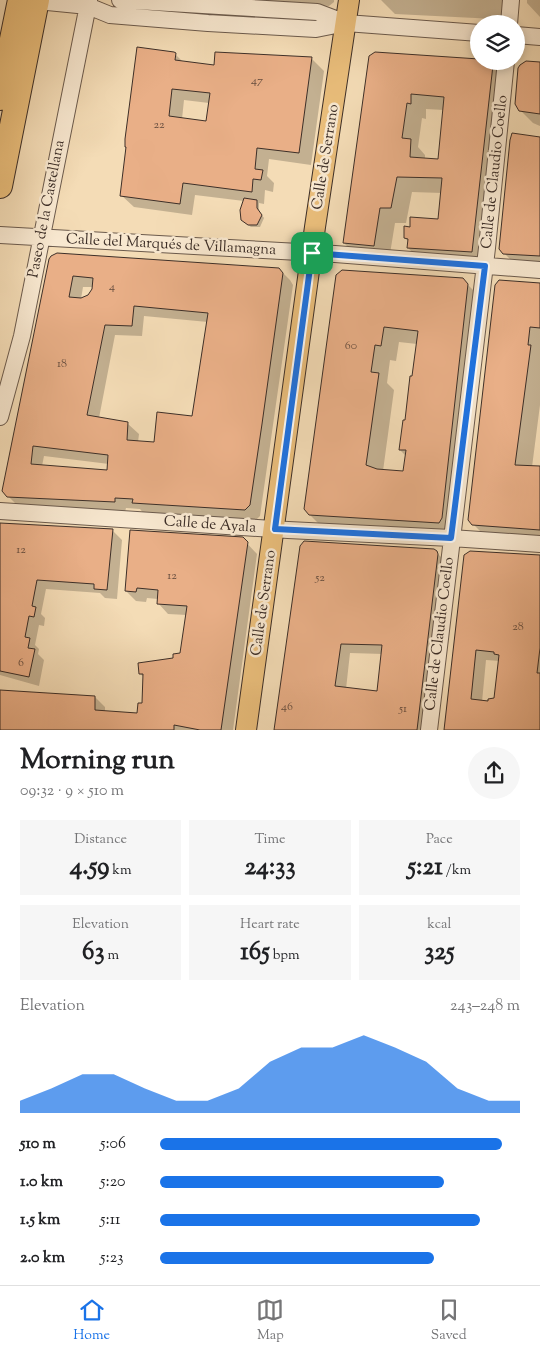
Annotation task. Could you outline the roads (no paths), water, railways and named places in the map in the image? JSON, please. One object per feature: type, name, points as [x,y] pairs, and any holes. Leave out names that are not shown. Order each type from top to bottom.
[{"type":"highway","points":[[0,98],[30,0]]},
{"type":"highway","points":[[0,186],[30,0]]},
{"type":"main road","name":"Calle de Serrano","points":[[246,730],[349,0]]},
{"type":"street","points":[[30,0],[88,3],[110,0]]},
{"type":"street","points":[[120,0],[317,12],[346,23]]},
{"type":"street","points":[[510,15],[511,0]]},
{"type":"street","points":[[88,3],[110,15],[316,29],[346,23],[470,32]]},
{"type":"street","name":"Paseo de la Castellana","points":[[0,417],[22,336],[88,3]]},
{"type":"street","points":[[525,36],[540,37]]},
{"type":"street","name":"Calle de Claudio Coello","points":[[429,730],[485,266],[505,70]]},
{"type":"street","name":"Calle del Marqués de Villamagna","points":[[0,235],[312,253],[540,270]]},
{"type":"street","name":"Calle de Ayala","points":[[0,511],[540,544]]}]
